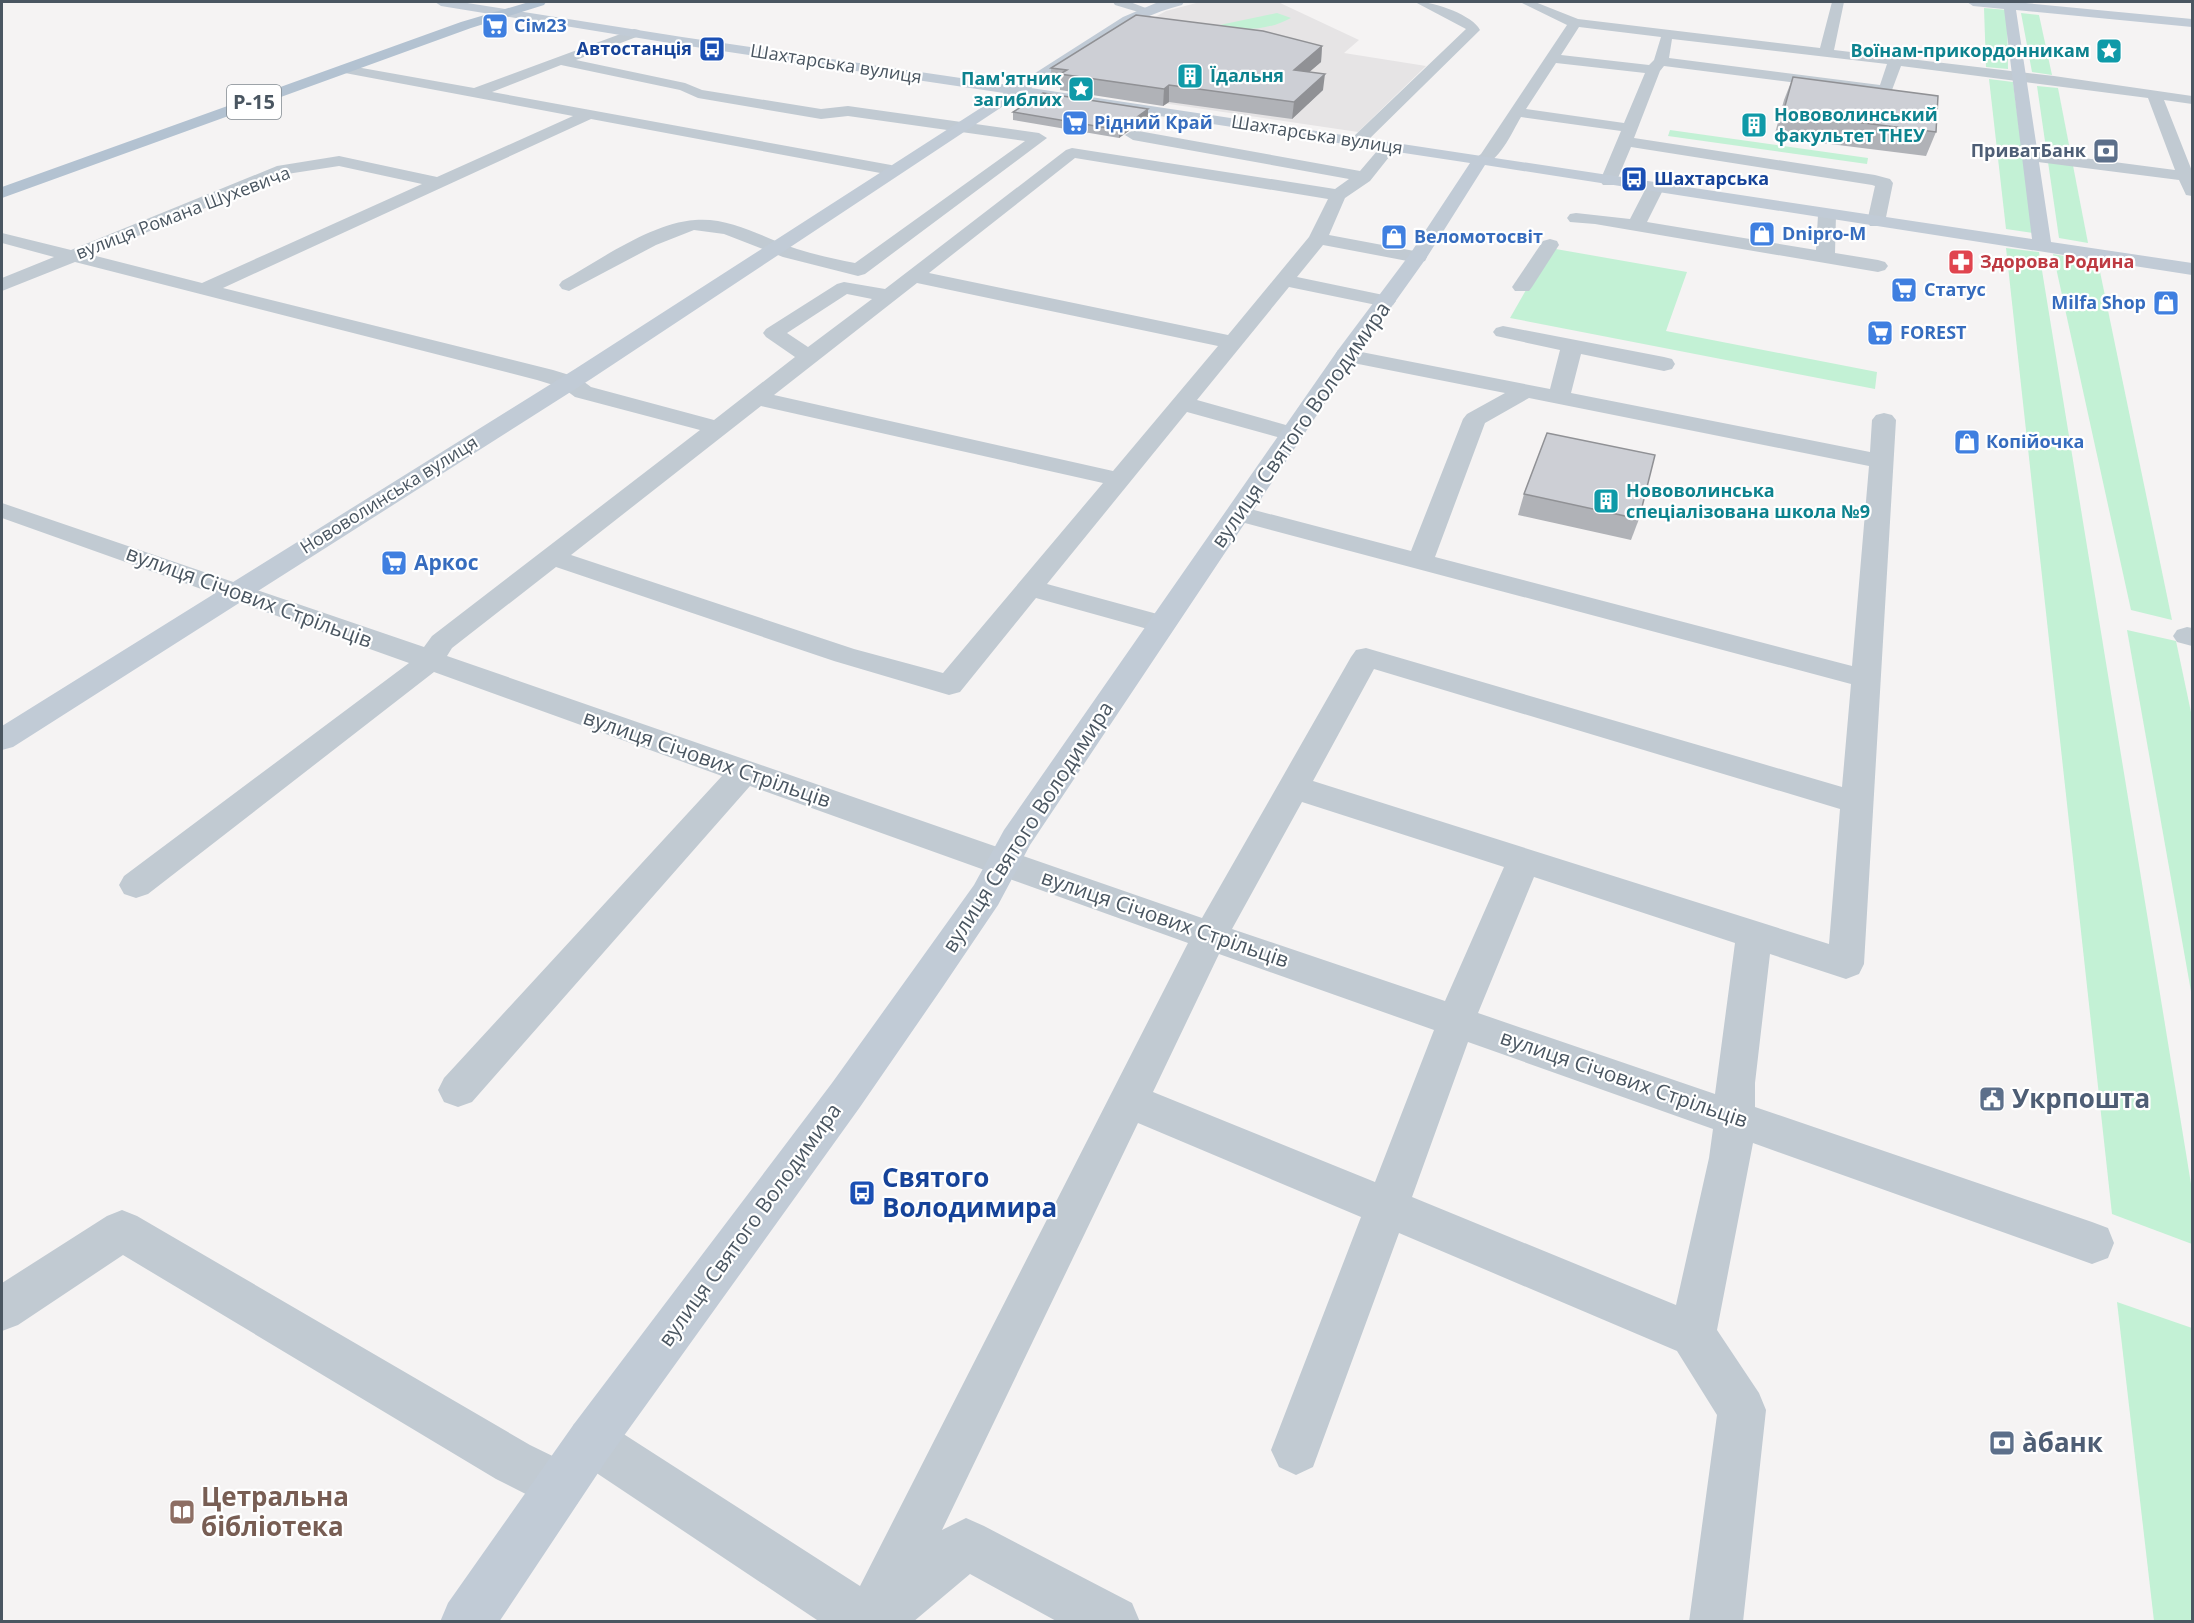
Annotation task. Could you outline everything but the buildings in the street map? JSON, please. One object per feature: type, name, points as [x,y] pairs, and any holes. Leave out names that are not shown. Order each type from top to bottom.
[{"type":"main road","name":"Р-15","points":[[2,193],[345,69],[540,2]]},
{"type":"street","name":"Шахтарська вулиця","points":[[441,2],[2193,270]]},
{"type":"street","points":[[1119,2],[1145,10]]},
{"type":"street","name":"Нововолинська вулиця","points":[[2,740],[236,591],[571,383],[891,170],[1015,91],[1145,10],[1178,2]]},
{"type":"street","points":[[1357,142],[1473,30],[1471,26],[1422,2]]},
{"type":"street","points":[[1526,2],[1575,23],[2019,76],[2193,100]]},
{"type":"street","points":[[1826,53],[1838,2]]},
{"type":"street","points":[[1973,2],[2009,3],[2193,23]]},
{"type":"street","points":[[2009,3],[2042,246]]},
{"type":"street","name":"вулиця Святого Володимира","points":[[467,1622],[591,1441],[846,1095],[986,895],[1016,839],[1161,624],[1239,514],[1346,355],[1418,257],[1480,161],[1487,157],[1575,23]]},
{"type":"street","points":[[475,93],[634,33]]},
{"type":"street","points":[[1609,181],[1670,33]]},
{"type":"street","points":[[1770,75],[1772,46]]},
{"type":"street","points":[[1553,58],[1770,75],[1885,90],[1895,62]]},
{"type":"street","points":[[561,61],[685,87],[698,94],[821,114],[848,111],[1039,138],[858,270],[775,248],[760,240],[712,226],[692,225],[652,241],[569,285]]},
{"type":"street","points":[[345,69],[587,116],[891,170]]},
{"type":"street","points":[[2154,93],[2189,184]]},
{"type":"street","points":[[1103,158],[1159,112]]},
{"type":"street","points":[[1517,112],[1627,135],[1875,180],[1884,183],[1876,222]]},
{"type":"street","points":[[204,289],[587,116]]},
{"type":"street","points":[[1133,135],[1364,177]]},
{"type":"street","points":[[552,557],[844,655],[949,685],[1117,479],[1318,239],[1338,195],[1364,177],[1389,147]]},
{"type":"street","points":[[136,885],[405,682],[429,661],[442,642],[1072,153],[1338,195]]},
{"type":"street","points":[[2030,156],[2189,184]]},
{"type":"street","name":"вулиця Романа Шухевича","points":[[2,285],[283,170],[339,161],[438,182]]},
{"type":"street","points":[[1636,225],[1654,188]]},
{"type":"street","points":[[1825,257],[1827,215]]},
{"type":"street","points":[[1576,218],[1636,225],[1878,266]]},
{"type":"street","points":[[2,238],[571,383],[583,392],[718,428]]},
{"type":"street","points":[[1318,239],[1418,257]]},
{"type":"street","points":[[1522,286],[1550,245]]},
{"type":"street","points":[[913,276],[1232,342]]},
{"type":"street","points":[[1284,280],[1386,301]]},
{"type":"street","points":[[809,357],[773,333],[844,288],[888,296]]},
{"type":"street","points":[[1503,332],[1664,364]]},
{"type":"street","points":[[1559,397],[1572,346]]},
{"type":"street","points":[[1346,355],[1881,461]]},
{"type":"street","points":[[1420,562],[1475,419],[1525,391]]},
{"type":"street","points":[[756,398],[1117,479]]},
{"type":"street","points":[[1182,402],[1292,434]]},
{"type":"street","points":[[1293,788],[1846,964],[1884,420]]},
{"type":"street","name":"вулиця Січових Стрільців","points":[[2,510],[1210,936],[1457,1020],[2092,1243]]},
{"type":"street","points":[[1239,514],[1866,679]]},
{"type":"street","points":[[1029,588],[1161,624]]},
{"type":"street","points":[[870,1622],[1210,936],[1366,657],[1858,803]]},
{"type":"street","points":[[458,1090],[744,772]]},
{"type":"street","points":[[1296,1450],[1467,992],[1524,861]]},
{"type":"street","points":[[1693,1335],[1730,1158],[1735,1118],[1735,1083],[1754,934]]},
{"type":"street","points":[[1129,1100],[1693,1335],[1742,1410],[1716,1622]]},
{"type":"street","points":[[2,1309],[122,1232],[503,1456],[559,1486]]},
{"type":"street","points":[[591,1441],[870,1622]]},
{"type":"street","points":[[870,1622],[966,1544],[1113,1622]]},
{"type":"shaded area","points":[[1200,2],[1278,2],[1359,40],[1344,53],[1426,66],[1358,132],[1048,86],[1135,28],[1166,11]]},
{"type":"green space","points":[[1984,8],[2007,10],[2008,69],[1986,67]]},
{"type":"green space","points":[[1277,13],[1291,18],[1254,29],[1215,26]]},
{"type":"green space","points":[[2021,13],[2039,15],[2052,75],[2032,72]]},
{"type":"green space","points":[[1989,79],[2013,82],[2033,233],[2006,229]]},
{"type":"green space","points":[[2037,86],[2058,88],[2088,243],[2059,238]]},
{"type":"green space","points":[[1670,130],[1868,158],[1867,164],[1668,136]]},
{"type":"green space","points":[[1550,248],[1687,272],[1666,331],[1877,372],[1875,389],[1510,318]]},
{"type":"green space","points":[[2006,248],[2039,252],[2192,1190],[2192,1244],[2112,1214]]},
{"type":"green space","points":[[2053,254],[2098,262],[2172,620],[2131,610]]},
{"type":"green space","points":[[2127,630],[2176,641],[2192,717],[2192,997]]},
{"type":"green space","points":[[2117,1302],[2192,1328],[2192,1621],[2154,1621]]},
{"type":"place","name":"Сім23","points":[[495,26]]},
{"type":"place","name":"Автостанція","points":[[712,49]]},
{"type":"place","name":"Воїнам-прикордонникам","points":[[2109,51]]},
{"type":"place","name":"Їдальня","points":[[1190,76]]},
{"type":"place","name":"Пам'ятник загиблих","points":[[1081,89]]},
{"type":"place","name":"Рідний Край","points":[[1075,123]]},
{"type":"place","name":"Нововолинський факультет ТНЕУ","points":[[1754,125]]},
{"type":"place","name":"ПриватБанк","points":[[2106,151]]},
{"type":"place","name":"Шахтарська","points":[[1634,179]]},
{"type":"place","name":"Dnipro-M","points":[[1762,234]]},
{"type":"place","name":"Веломотосвіт","points":[[1394,237]]},
{"type":"place","name":"Здорова Родина","points":[[1961,262]]},
{"type":"place","name":"Статус","points":[[1904,290]]},
{"type":"place","name":"Milfa Shop","points":[[2166,303]]},
{"type":"place","name":"FOREST","points":[[1880,333]]},
{"type":"place","name":"Копійочка","points":[[1967,442]]},
{"type":"place","name":"Нововолинська спеціалізована школа №9","points":[[1606,501]]},
{"type":"place","name":"Аркос","points":[[394,563]]},
{"type":"place","name":"Укрпошта","points":[[1992,1099]]},
{"type":"place","name":"Святого Володимира","points":[[862,1193]]},
{"type":"place","name":"а̀банк","points":[[2002,1443]]},
{"type":"place","name":"Цетральна бібліотека","points":[[182,1512]]}]
